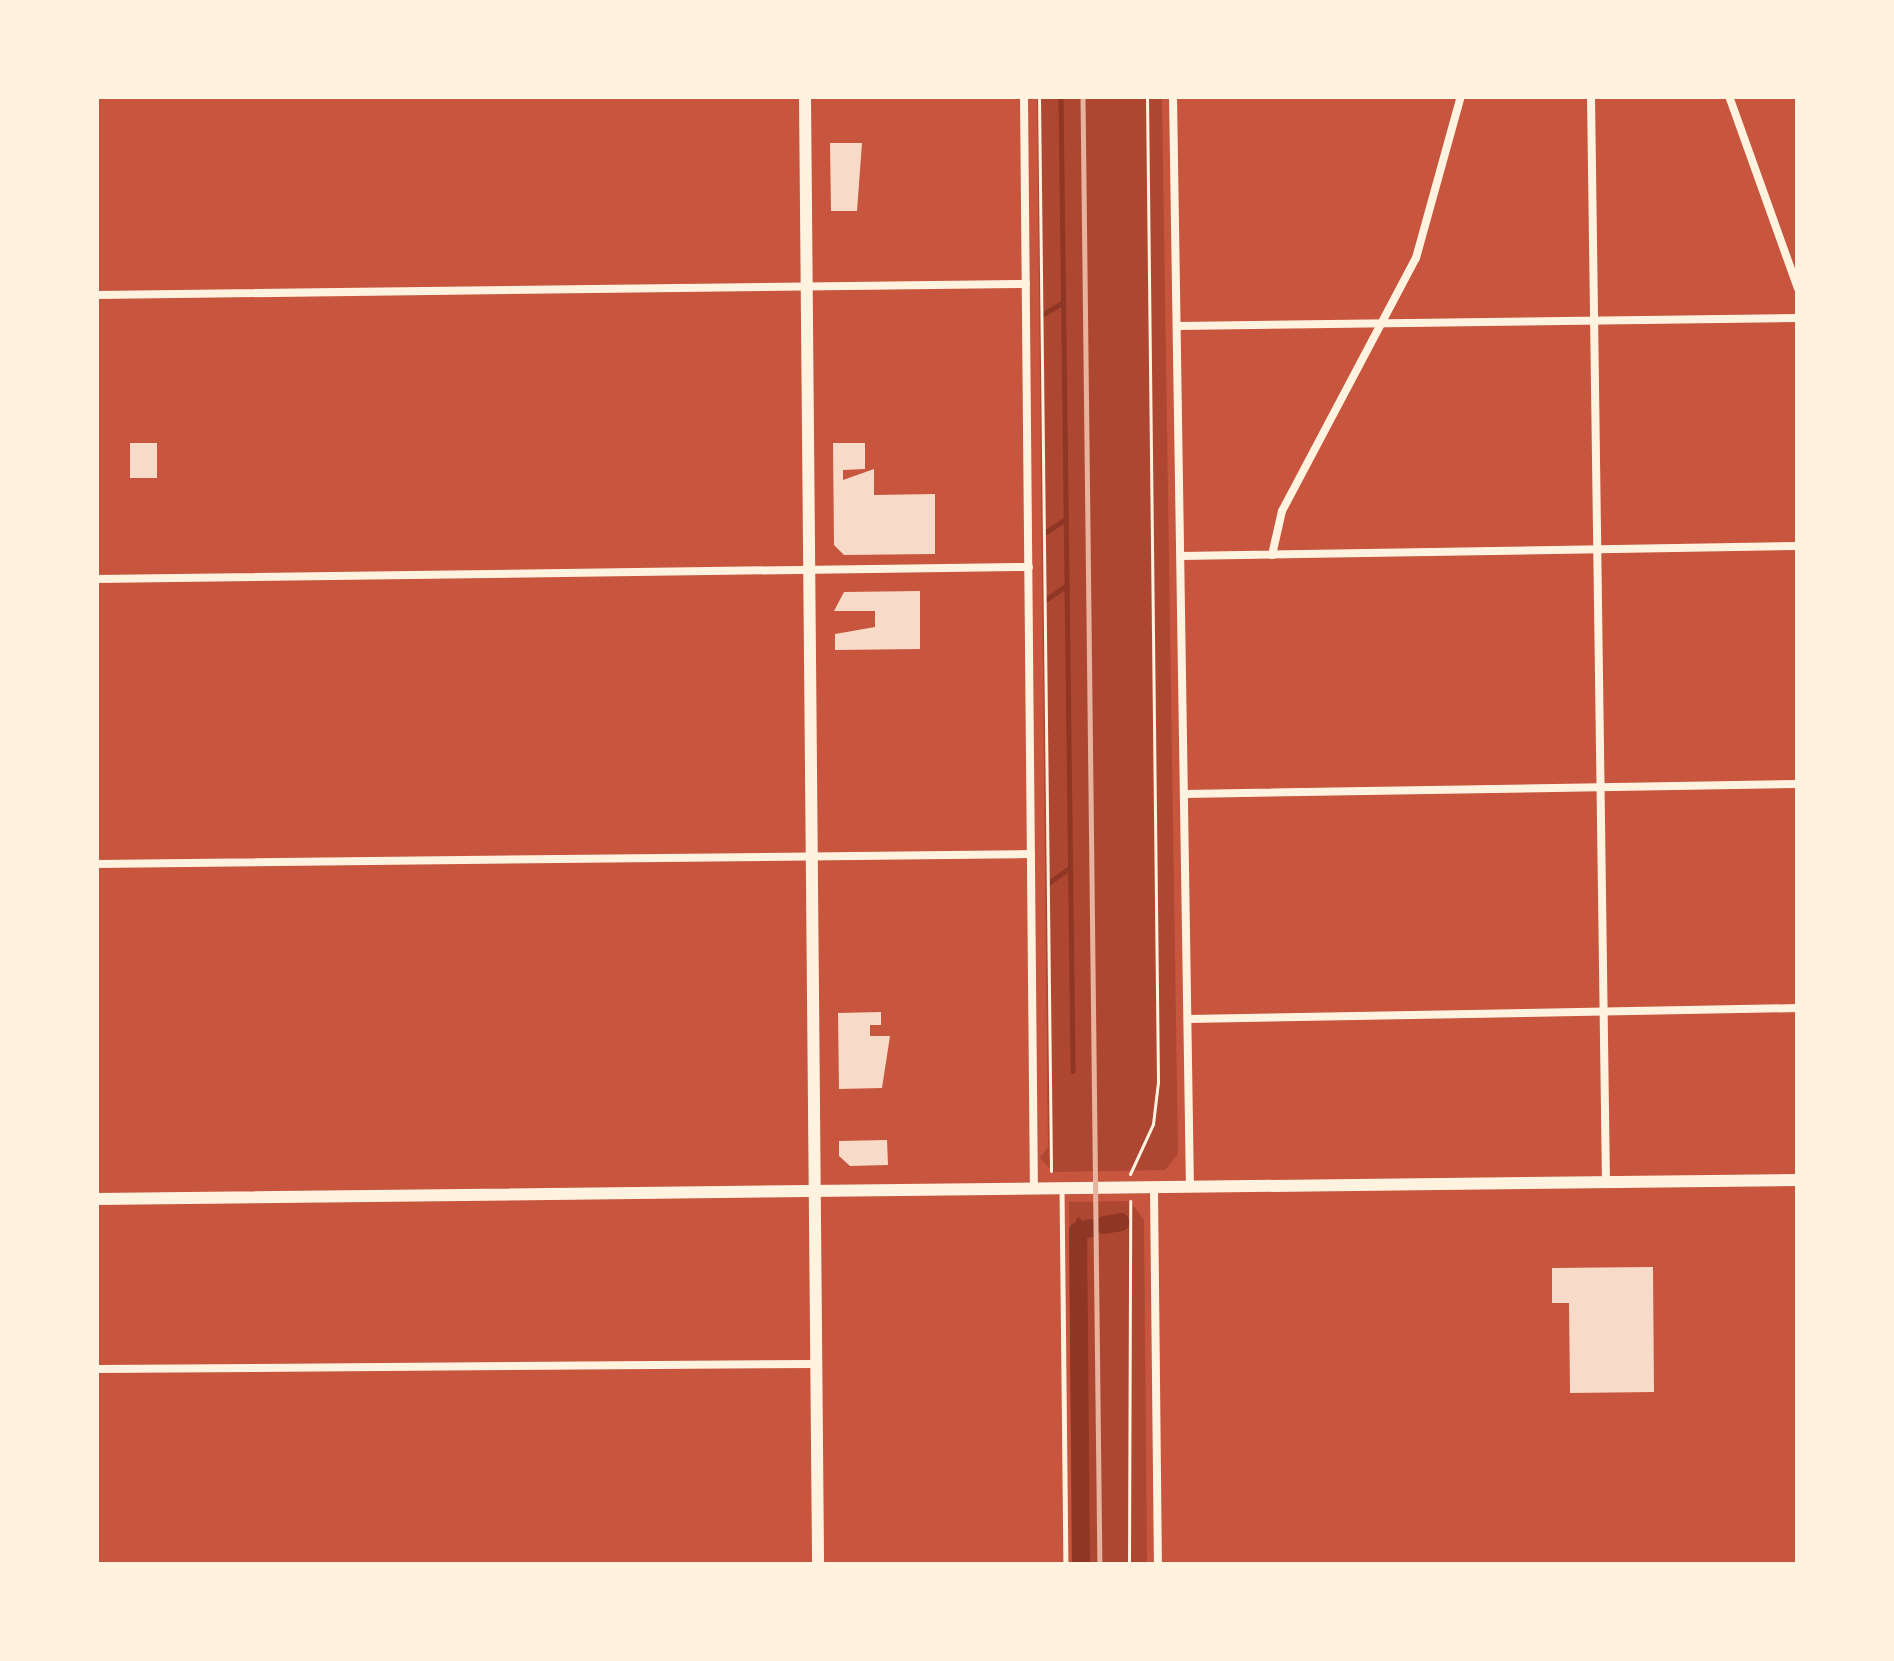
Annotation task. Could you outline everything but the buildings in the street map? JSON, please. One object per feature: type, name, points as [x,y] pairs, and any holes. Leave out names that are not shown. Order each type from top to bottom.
[{"type":"main road","points":[[805,96],[818,1565]]},
{"type":"main road","points":[[96,1199],[1798,1180]]},
{"type":"street","points":[[1024,96],[1034,1190]]},
{"type":"street","points":[[1174,96],[1190,1188]]},
{"type":"street","points":[[1272,555],[1277,520],[1422,243],[1461,96]]},
{"type":"street","points":[[1591,96],[1606,1183]]},
{"type":"street","points":[[1729,96],[1798,289]]},
{"type":"street","points":[[96,295],[1026,284]]},
{"type":"street","points":[[1177,326],[1798,318]]},
{"type":"street","points":[[1180,556],[1798,547]]},
{"type":"street","points":[[96,579],[1029,567]]},
{"type":"street","points":[[1184,794],[1798,784]]},
{"type":"street","points":[[96,864],[1031,854]]},
{"type":"street","points":[[1188,1019],[1798,1008]]},
{"type":"street","points":[[1154,1188],[1158,1565]]},
{"type":"street","points":[[96,1369],[817,1364]]},
{"type":"lane","points":[[1061,1190],[1066,1565]]},
{"type":"path","points":[[1039,96],[1051,1171]]},
{"type":"path","points":[[1130,1171],[1153,1124],[1158,1082],[1147,96]]},
{"type":"path","points":[[1129,1565],[1130,1201]]},
{"type":"shaded area","points":[[1037,96],[1162,96],[1178,1154],[1165,1170],[1053,1172],[1040,1158],[1048,1147]]},
{"type":"shaded area","points":[[1130,1201],[1144,1220],[1147,1565],[1072,1565],[1069,1202]]},
{"type":"waterway","points":[[1061,96],[1073,1071]]},
{"type":"waterway","points":[[1044,314],[1063,302]]},
{"type":"waterway","points":[[1046,532],[1066,519]]},
{"type":"waterway","points":[[1047,599],[1067,585]]},
{"type":"waterway","points":[[1050,882],[1069,868]]},
{"type":"waterway","points":[[1078,1220],[1078,1231]]},
{"type":"waterway","points":[[1104,1225],[1121,1222]]},
{"type":"waterway","points":[[1081,1565],[1078,1231],[1091,1228]]},
{"type":"railway","points":[[1083,96],[1100,1565]]}]
